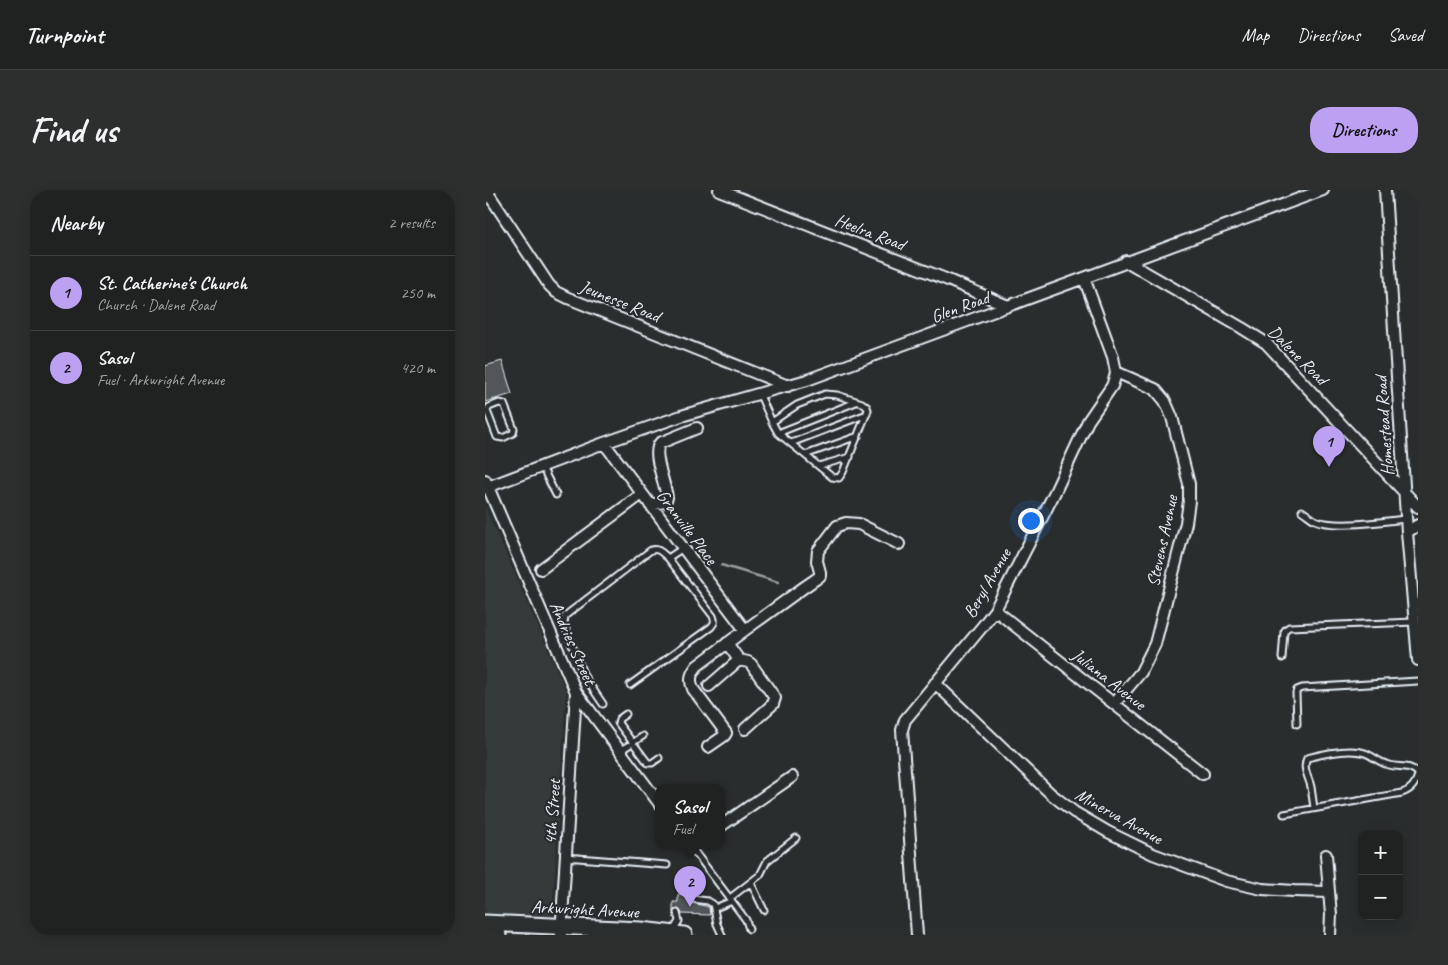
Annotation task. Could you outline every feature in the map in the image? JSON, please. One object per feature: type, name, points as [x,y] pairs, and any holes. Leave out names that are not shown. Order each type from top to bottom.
[{"type":"main road","name":"Arkwright Avenue","points":[[485,923],[561,931],[678,934]]},
{"type":"main road","points":[[485,934],[497,935]]},
{"type":"street","name":"Jeunesse Road","points":[[486,190],[549,286],[556,292],[788,386]]},
{"type":"street","name":"Heelra Road","points":[[719,190],[948,280],[1008,306]]},
{"type":"street","name":"Glen Road","points":[[486,485],[542,467],[681,416],[788,386],[888,351],[1323,190]]},
{"type":"street","name":"Homestead Road","points":[[1385,190],[1406,519],[1418,660]]},
{"type":"street","name":"Dalene Road","points":[[1126,262],[1266,343],[1418,507]]},
{"type":"street","points":[[1084,278],[1113,357],[1116,372]]},
{"type":"street","name":"Beryl Avenue","points":[[917,935],[902,730],[905,720],[995,610],[1055,492],[1088,421],[1112,386],[1116,372]]},
{"type":"street","name":"Stevens Avenue","points":[[1114,704],[1141,672],[1155,644],[1186,523],[1189,501],[1189,484],[1172,417],[1165,401],[1155,389],[1116,372]]},
{"type":"street","points":[[650,505],[664,502],[667,498],[657,454],[657,446],[660,443],[697,428]]},
{"type":"street","name":"Granville Place","points":[[604,443],[745,630]]},
{"type":"street","name":"Andries Street","points":[[486,485],[576,692],[655,798]]},
{"type":"street","points":[[541,569],[642,494]]},
{"type":"street","points":[[708,747],[725,736],[726,733],[696,695],[691,684],[691,674],[697,666],[820,576],[817,561],[818,551],[840,524],[859,524],[899,544]]},
{"type":"street","points":[[1407,532],[1418,525]]},
{"type":"street","name":"Juliana Avenue","points":[[995,610],[1203,774]]},
{"type":"street","points":[[727,644],[739,660],[751,664],[775,698],[773,704],[745,729]]},
{"type":"street","points":[[709,686],[739,660]]},
{"type":"street","name":"Minerva Avenue","points":[[935,683],[1051,794],[1074,812],[1108,832],[1153,854],[1226,881],[1262,889],[1329,892]]},
{"type":"street","name":"4th Street","points":[[561,931],[576,692]]},
{"type":"street","points":[[725,823],[792,777]]},
{"type":"street","points":[[1326,854],[1330,935]]},
{"type":"lane","points":[[759,393],[772,422],[778,432],[832,477],[839,478],[859,436],[867,414],[867,407],[857,401],[837,395],[825,394],[797,405],[772,422]]},
{"type":"lane","points":[[778,432],[857,401]]},
{"type":"lane","points":[[499,403],[504,404],[514,429],[513,433],[503,438],[497,436],[486,414],[489,407],[499,403]]},
{"type":"lane","points":[[791,443],[867,414]]},
{"type":"lane","points":[[805,455],[859,436]]},
{"type":"lane","points":[[819,466],[850,457]]},
{"type":"lane","points":[[542,467],[556,495]]},
{"type":"lane","points":[[1302,511],[1315,520],[1325,523],[1358,523],[1406,519]]},
{"type":"lane","points":[[668,558],[683,548]]},
{"type":"lane","points":[[603,704],[583,676],[564,620],[570,612],[651,550],[656,549],[668,558],[715,620],[711,627],[630,685]]},
{"type":"lane","points":[[1283,658],[1284,632],[1289,627],[1414,622]]},
{"type":"lane","points":[[1297,724],[1295,693],[1302,688],[1418,681]]},
{"type":"lane","points":[[626,714],[619,719],[618,723],[648,763],[652,763],[659,758]]},
{"type":"lane","points":[[620,751],[643,736]]},
{"type":"lane","points":[[1284,814],[1402,793],[1414,786],[1418,774],[1413,768],[1387,765],[1365,753],[1357,752],[1307,758],[1305,771],[1310,784],[1314,808]]},
{"type":"lane","points":[[715,908],[731,900],[751,883],[760,875],[767,861],[796,838]]},
{"type":"lane","points":[[693,849],[746,920],[749,928]]},
{"type":"lane","points":[[565,857],[667,865]]},
{"type":"lane","points":[[751,883],[764,910]]},
{"type":"lane","points":[[692,899],[711,902],[715,908],[716,919],[722,935]]},
{"type":"lane","points":[[677,913],[679,921],[678,934]]},
{"type":"shaded area","points":[[485,506],[566,691],[552,917],[676,924],[699,935],[485,935]]},
{"type":"building","points":[[502,361],[512,394],[485,402],[485,366]]},
{"type":"building","points":[[678,894],[692,895],[688,897],[689,902],[709,907],[710,915],[682,914],[678,909],[673,912],[673,902],[678,902]]},
{"type":"waterway","points":[[721,565],[778,582]]},
{"type":"place","name":"St. Catherine's Church","points":[[1329,467]]},
{"type":"place","name":"Sasol","points":[[690,907]]}]
